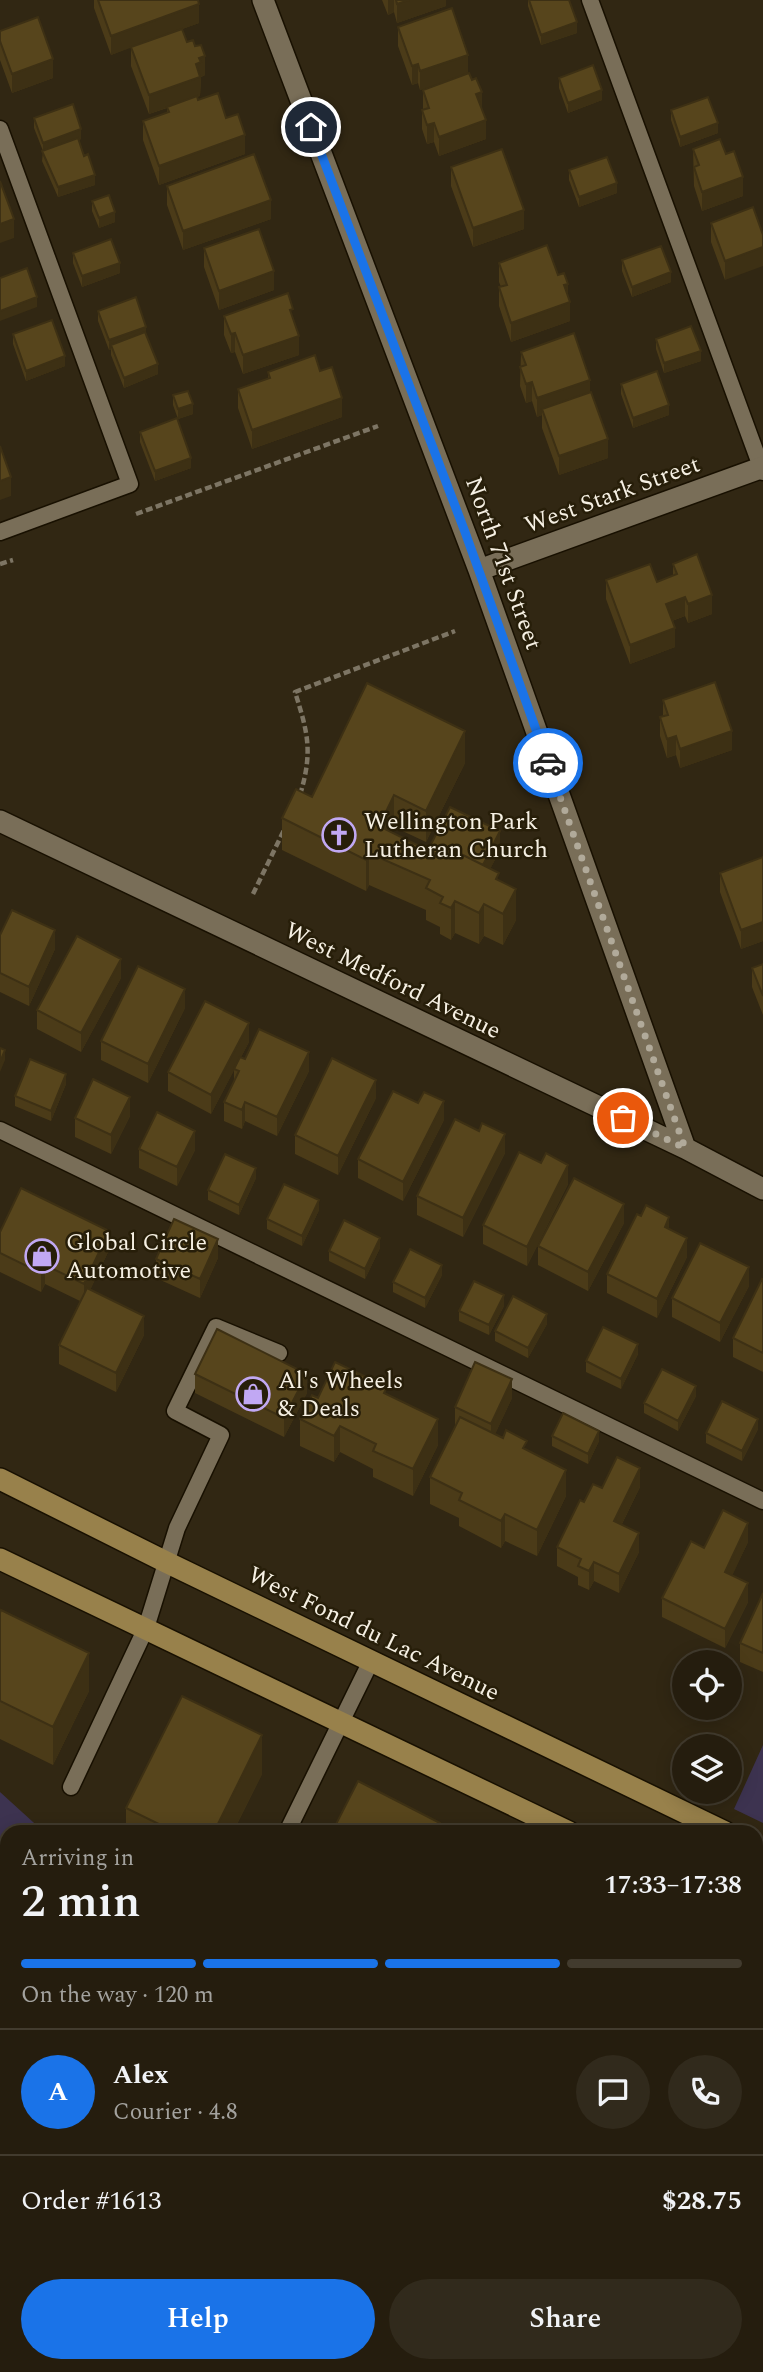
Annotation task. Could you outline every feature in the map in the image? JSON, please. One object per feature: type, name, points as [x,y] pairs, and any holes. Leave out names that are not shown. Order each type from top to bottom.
[{"type":"street","name":"North 71st Street","points":[[263,0],[479,570],[685,1148]]},
{"type":"street","name":"West Stark Street","points":[[479,570],[763,469]]},
{"type":"street","name":"West Medford Avenue","points":[[0,821],[685,1148],[763,1189]]},
{"type":"street","name":"West Fond du Lac Avenue","points":[[0,1479],[711,1825]]},
{"type":"street","points":[[0,1559],[554,1825]]},
{"type":"lane","points":[[590,0],[763,469]]},
{"type":"lane","points":[[0,129],[130,484],[0,532]]},
{"type":"lane","points":[[0,1130],[763,1501]]},
{"type":"lane","points":[[71,1787],[146,1628],[177,1528],[221,1434],[175,1411],[216,1326],[279,1353]]},
{"type":"lane","points":[[289,1825],[371,1661]]},
{"type":"path","points":[[131,516],[378,426]]},
{"type":"path","points":[[0,565],[13,560]]},
{"type":"path","points":[[298,800],[308,769],[308,734],[295,692],[455,631]]},
{"type":"path","points":[[253,894],[287,824]]},
{"type":"shaded area","points":[[763,1745],[763,1823],[734,1809],[736,1804],[742,1804],[742,1791]]},
{"type":"shaded area","points":[[0,1792],[36,1825],[0,1825]]},
{"type":"building","points":[[98,0],[198,0],[199,4],[111,36]]},
{"type":"building","points":[[529,0],[569,0],[577,22],[541,35]]},
{"type":"building","points":[[452,8],[468,55],[420,71],[418,64],[412,66],[398,27]]},
{"type":"building","points":[[38,17],[53,59],[12,74],[0,41],[0,31]]},
{"type":"building","points":[[182,29],[187,42],[193,40],[195,46],[201,45],[205,56],[199,58],[201,62],[196,64],[200,77],[149,95],[131,47]]},
{"type":"building","points":[[593,65],[602,90],[568,103],[559,78]]},
{"type":"building","points":[[469,73],[472,80],[476,78],[482,92],[476,94],[486,120],[439,137],[434,123],[427,125],[422,110],[429,108],[423,90]]},
{"type":"building","points":[[218,93],[226,118],[238,114],[245,135],[159,166],[143,121],[169,112],[167,107],[197,96],[198,100]]},
{"type":"building","points":[[708,97],[718,123],[680,137],[671,110]]},
{"type":"building","points":[[73,104],[81,129],[43,143],[34,118]]},
{"type":"building","points":[[78,138],[84,156],[88,154],[95,175],[58,187],[42,151]]},
{"type":"building","points":[[720,139],[726,154],[734,151],[743,177],[702,192],[694,167],[699,165],[693,149]]},
{"type":"building","points":[[502,149],[524,210],[473,228],[451,167]]},
{"type":"building","points":[[254,154],[271,200],[183,231],[167,186]]},
{"type":"building","points":[[607,157],[617,183],[579,197],[569,170]]},
{"type":"building","points":[[0,181],[14,219],[0,224]]},
{"type":"building","points":[[109,195],[115,212],[99,218],[92,201]]},
{"type":"building","points":[[753,207],[763,235],[763,247],[725,261],[711,223]]},
{"type":"building","points":[[259,229],[274,271],[219,291],[204,248]]},
{"type":"building","points":[[111,239],[120,263],[82,276],[73,253]]},
{"type":"building","points":[[547,245],[558,275],[564,273],[568,284],[564,285],[570,302],[511,323],[499,287],[507,285],[499,263]]},
{"type":"building","points":[[661,246],[671,272],[632,287],[622,260]]},
{"type":"building","points":[[27,268],[37,297],[0,311],[0,278]]},
{"type":"building","points":[[288,293],[293,309],[290,310],[299,336],[243,355],[235,333],[231,334],[224,316]]},
{"type":"building","points":[[136,297],[146,327],[109,340],[98,311]]},
{"type":"building","points":[[52,320],[65,356],[26,371],[13,334]]},
{"type":"building","points":[[691,326],[701,351],[664,363],[656,339]]},
{"type":"building","points":[[145,332],[158,364],[124,378],[111,345]]},
{"type":"building","points":[[574,333],[590,380],[537,398],[532,382],[526,384],[520,367],[526,365],[521,352]]},
{"type":"building","points":[[315,355],[320,371],[332,367],[342,398],[252,430],[238,389],[270,378],[268,372]]},
{"type":"building","points":[[657,371],[669,405],[633,418],[621,384]]},
{"type":"building","points":[[188,391],[193,404],[178,409],[173,395]]},
{"type":"building","points":[[591,392],[608,439],[559,456],[542,409]]},
{"type":"building","points":[[177,418],[191,458],[155,471],[140,432]]},
{"type":"building","points":[[0,446],[11,477],[0,481]]},
{"type":"building","points":[[697,554],[712,595],[688,604],[685,597],[666,604],[675,628],[630,645],[606,580],[650,564],[657,582],[677,574],[673,564]]},
{"type":"building","points":[[715,682],[732,731],[680,749],[676,736],[667,739],[660,717],[668,715],[663,700]]},
{"type":"building","points":[[367,683],[465,731],[426,811],[394,795],[379,826],[441,857],[447,847],[499,873],[496,879],[516,889],[503,914],[484,904],[479,913],[455,901],[451,908],[440,903],[443,897],[426,888],[430,880],[369,853],[366,860],[282,818],[296,789],[312,797]]},
{"type":"building","points":[[450,807],[500,831],[483,865],[447,847],[442,856],[428,850]]},
{"type":"building","points":[[763,857],[763,922],[741,930],[720,873]]},
{"type":"building","points":[[12,910],[55,930],[29,987],[0,973],[0,935]]},
{"type":"building","points":[[77,936],[121,959],[81,1033],[37,1010]]},
{"type":"building","points":[[763,964],[763,996],[752,968]]},
{"type":"building","points":[[138,966],[185,989],[148,1064],[101,1041]]},
{"type":"building","points":[[205,1001],[249,1023],[211,1095],[168,1072]]},
{"type":"building","points":[[259,1029],[309,1052],[277,1117],[245,1102],[242,1110],[224,1102],[239,1071],[234,1069],[240,1057],[245,1059]]},
{"type":"building","points":[[0,1048],[5,1050],[0,1062]]},
{"type":"building","points":[[332,1058],[376,1080],[338,1156],[295,1135]]},
{"type":"building","points":[[30,1059],[66,1074],[51,1111],[15,1096]]},
{"type":"building","points":[[93,1079],[130,1097],[111,1135],[75,1118]]},
{"type":"building","points":[[393,1091],[418,1103],[424,1092],[444,1101],[403,1182],[358,1159]]},
{"type":"building","points":[[157,1112],[195,1131],[177,1167],[139,1149]]},
{"type":"building","points":[[455,1119],[479,1131],[482,1123],[505,1134],[463,1218],[417,1196]]},
{"type":"building","points":[[519,1152],[541,1163],[546,1153],[568,1165],[527,1247],[483,1225]]},
{"type":"building","points":[[225,1154],[256,1168],[239,1205],[208,1190]]},
{"type":"building","points":[[574,1178],[624,1204],[588,1272],[538,1246]]},
{"type":"building","points":[[284,1184],[319,1200],[302,1236],[267,1219]]},
{"type":"building","points":[[21,1188],[109,1231],[84,1284],[45,1265],[41,1273],[0,1253],[0,1232]]},
{"type":"building","points":[[646,1205],[669,1217],[665,1227],[687,1238],[657,1299],[607,1274],[637,1214],[641,1216]]},
{"type":"building","points":[[174,1219],[218,1239],[200,1279],[156,1259]]},
{"type":"building","points":[[344,1220],[380,1238],[365,1269],[329,1251]]},
{"type":"building","points":[[700,1243],[749,1267],[720,1323],[672,1298]]},
{"type":"building","points":[[410,1249],[442,1265],[425,1298],[393,1282]]},
{"type":"building","points":[[763,1280],[763,1353],[733,1338]]},
{"type":"building","points":[[474,1281],[504,1295],[489,1325],[459,1311]]},
{"type":"building","points":[[87,1288],[144,1316],[116,1373],[59,1345]]},
{"type":"building","points":[[513,1296],[547,1314],[528,1348],[495,1331]]},
{"type":"building","points":[[603,1327],[638,1344],[621,1379],[586,1361]]},
{"type":"building","points":[[217,1329],[307,1374],[284,1418],[195,1374]]},
{"type":"building","points":[[335,1362],[387,1387],[384,1393],[438,1419],[413,1469],[373,1451],[376,1444],[340,1426],[334,1436],[300,1419],[312,1395],[318,1398]]},
{"type":"building","points":[[475,1362],[512,1379],[491,1424],[455,1407]]},
{"type":"building","points":[[662,1369],[696,1386],[678,1421],[644,1403]]},
{"type":"building","points":[[722,1401],[758,1419],[742,1451],[706,1433]]},
{"type":"building","points":[[563,1413],[599,1431],[588,1454],[552,1436]]},
{"type":"building","points":[[460,1417],[503,1438],[506,1430],[527,1441],[523,1448],[566,1470],[537,1530],[505,1514],[501,1521],[459,1500],[462,1493],[430,1477]]},
{"type":"building","points":[[617,1457],[640,1468],[614,1521],[639,1533],[619,1574],[594,1562],[589,1571],[578,1566],[581,1559],[557,1547],[580,1500],[584,1502],[593,1484],[602,1488]]},
{"type":"building","points":[[723,1510],[748,1523],[725,1572],[748,1583],[725,1629],[662,1598],[691,1541],[704,1548]]},
{"type":"building","points":[[763,1593],[763,1653],[740,1643]]},
{"type":"building","points":[[1,1610],[89,1653],[53,1727],[0,1701]]},
{"type":"building","points":[[182,1696],[262,1735],[217,1825],[161,1825],[126,1808]]},
{"type":"building","points":[[358,1781],[440,1823],[439,1825],[336,1825]]},
{"type":"way so far","points":[[548,763],[685,1148],[623,1118]]},
{"type":"place","name":"Wellington Park Lutheran Church","points":[[339,835]]},
{"type":"place","name":"Global Circle Automotive","points":[[42,1256]]},
{"type":"place","name":"Al's Wheels & Deals","points":[[253,1394]]},
{"type":"route","points":[[311,127],[465,532],[548,763]]}]
